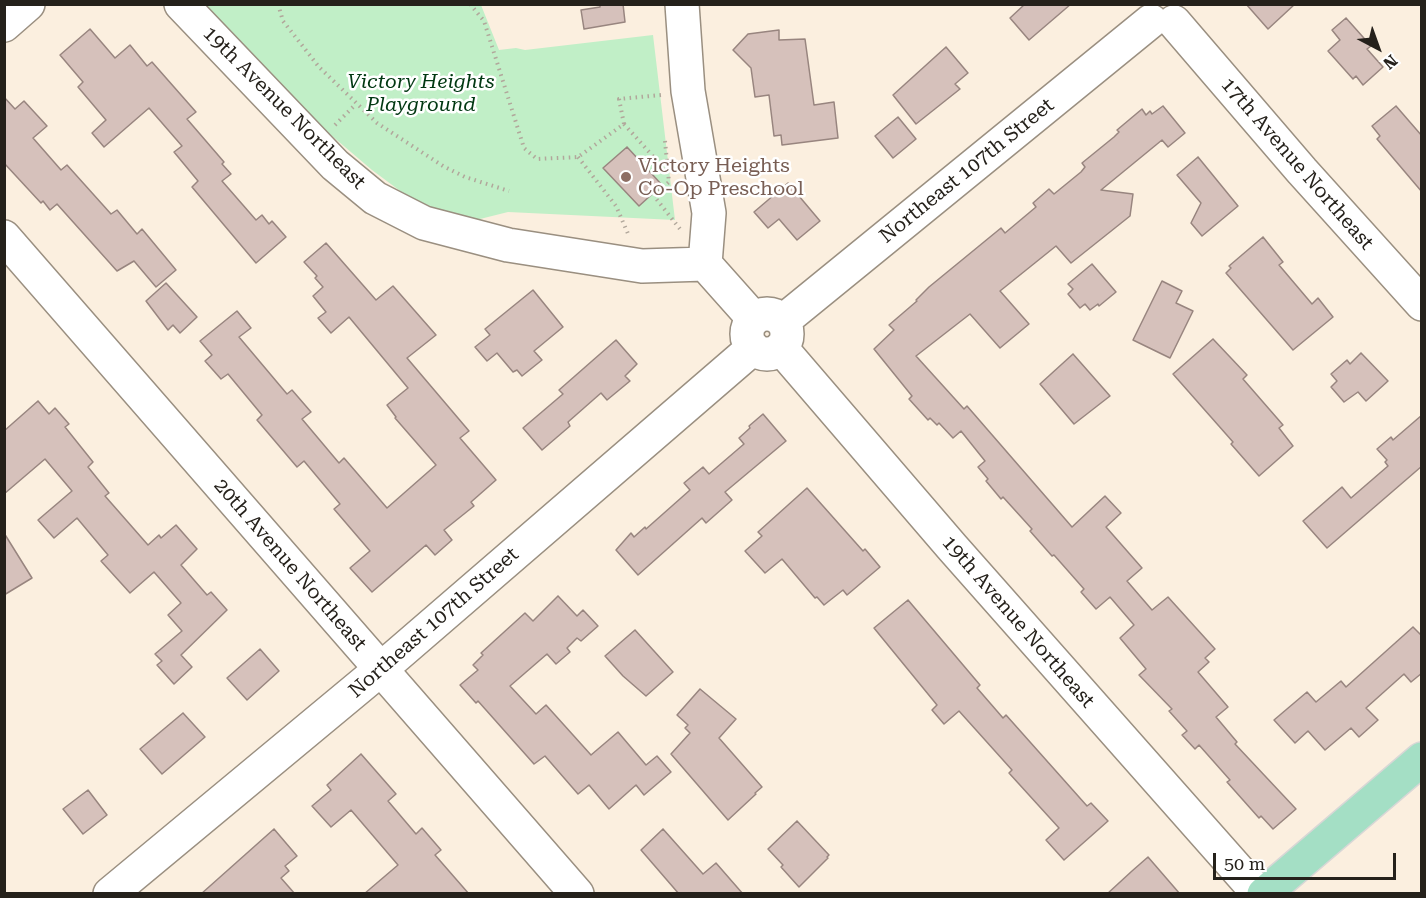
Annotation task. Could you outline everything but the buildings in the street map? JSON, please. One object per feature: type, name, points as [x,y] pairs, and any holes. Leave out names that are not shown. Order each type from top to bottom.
[{"type":"main road","points":[[1264,894],[1422,759]]},
{"type":"street","points":[[4,25],[28,4]]},
{"type":"street","name":"19th Avenue Northeast","points":[[181,4],[335,165],[375,198],[424,223],[508,245],[642,266],[705,264],[1259,894]]},
{"type":"street","points":[[682,4],[688,91],[709,213],[705,264]]},
{"type":"street","name":"17th Avenue Northeast","points":[[1163,13],[1422,304]]},
{"type":"street","name":"Northeast 107th Street","points":[[110,894],[381,669],[768,334],[1163,13]]},
{"type":"street","name":"20th Avenue Northeast","points":[[4,237],[577,894]]},
{"type":"path","points":[[278,4],[283,21],[319,68],[377,123],[465,177],[509,191]]},
{"type":"path","points":[[470,4],[483,21],[487,31],[524,148],[537,159],[578,157],[624,124]]},
{"type":"path","points":[[662,106],[661,94],[619,99],[624,124],[669,174]]},
{"type":"path","points":[[341,119],[356,104]]},
{"type":"path","points":[[665,140],[669,182],[654,196],[705,264]]},
{"type":"path","points":[[578,157],[616,206],[642,266]]},
{"type":"green space","name":"Victory Heights Playground","points":[[195,5],[481,5],[499,50],[516,48],[525,50],[653,35],[675,220],[508,212],[468,222],[441,214],[415,202],[372,170],[325,130],[215,16]]},
{"type":"place","name":"Victory Heights Co-Op Preschool","points":[[626,177]]}]
